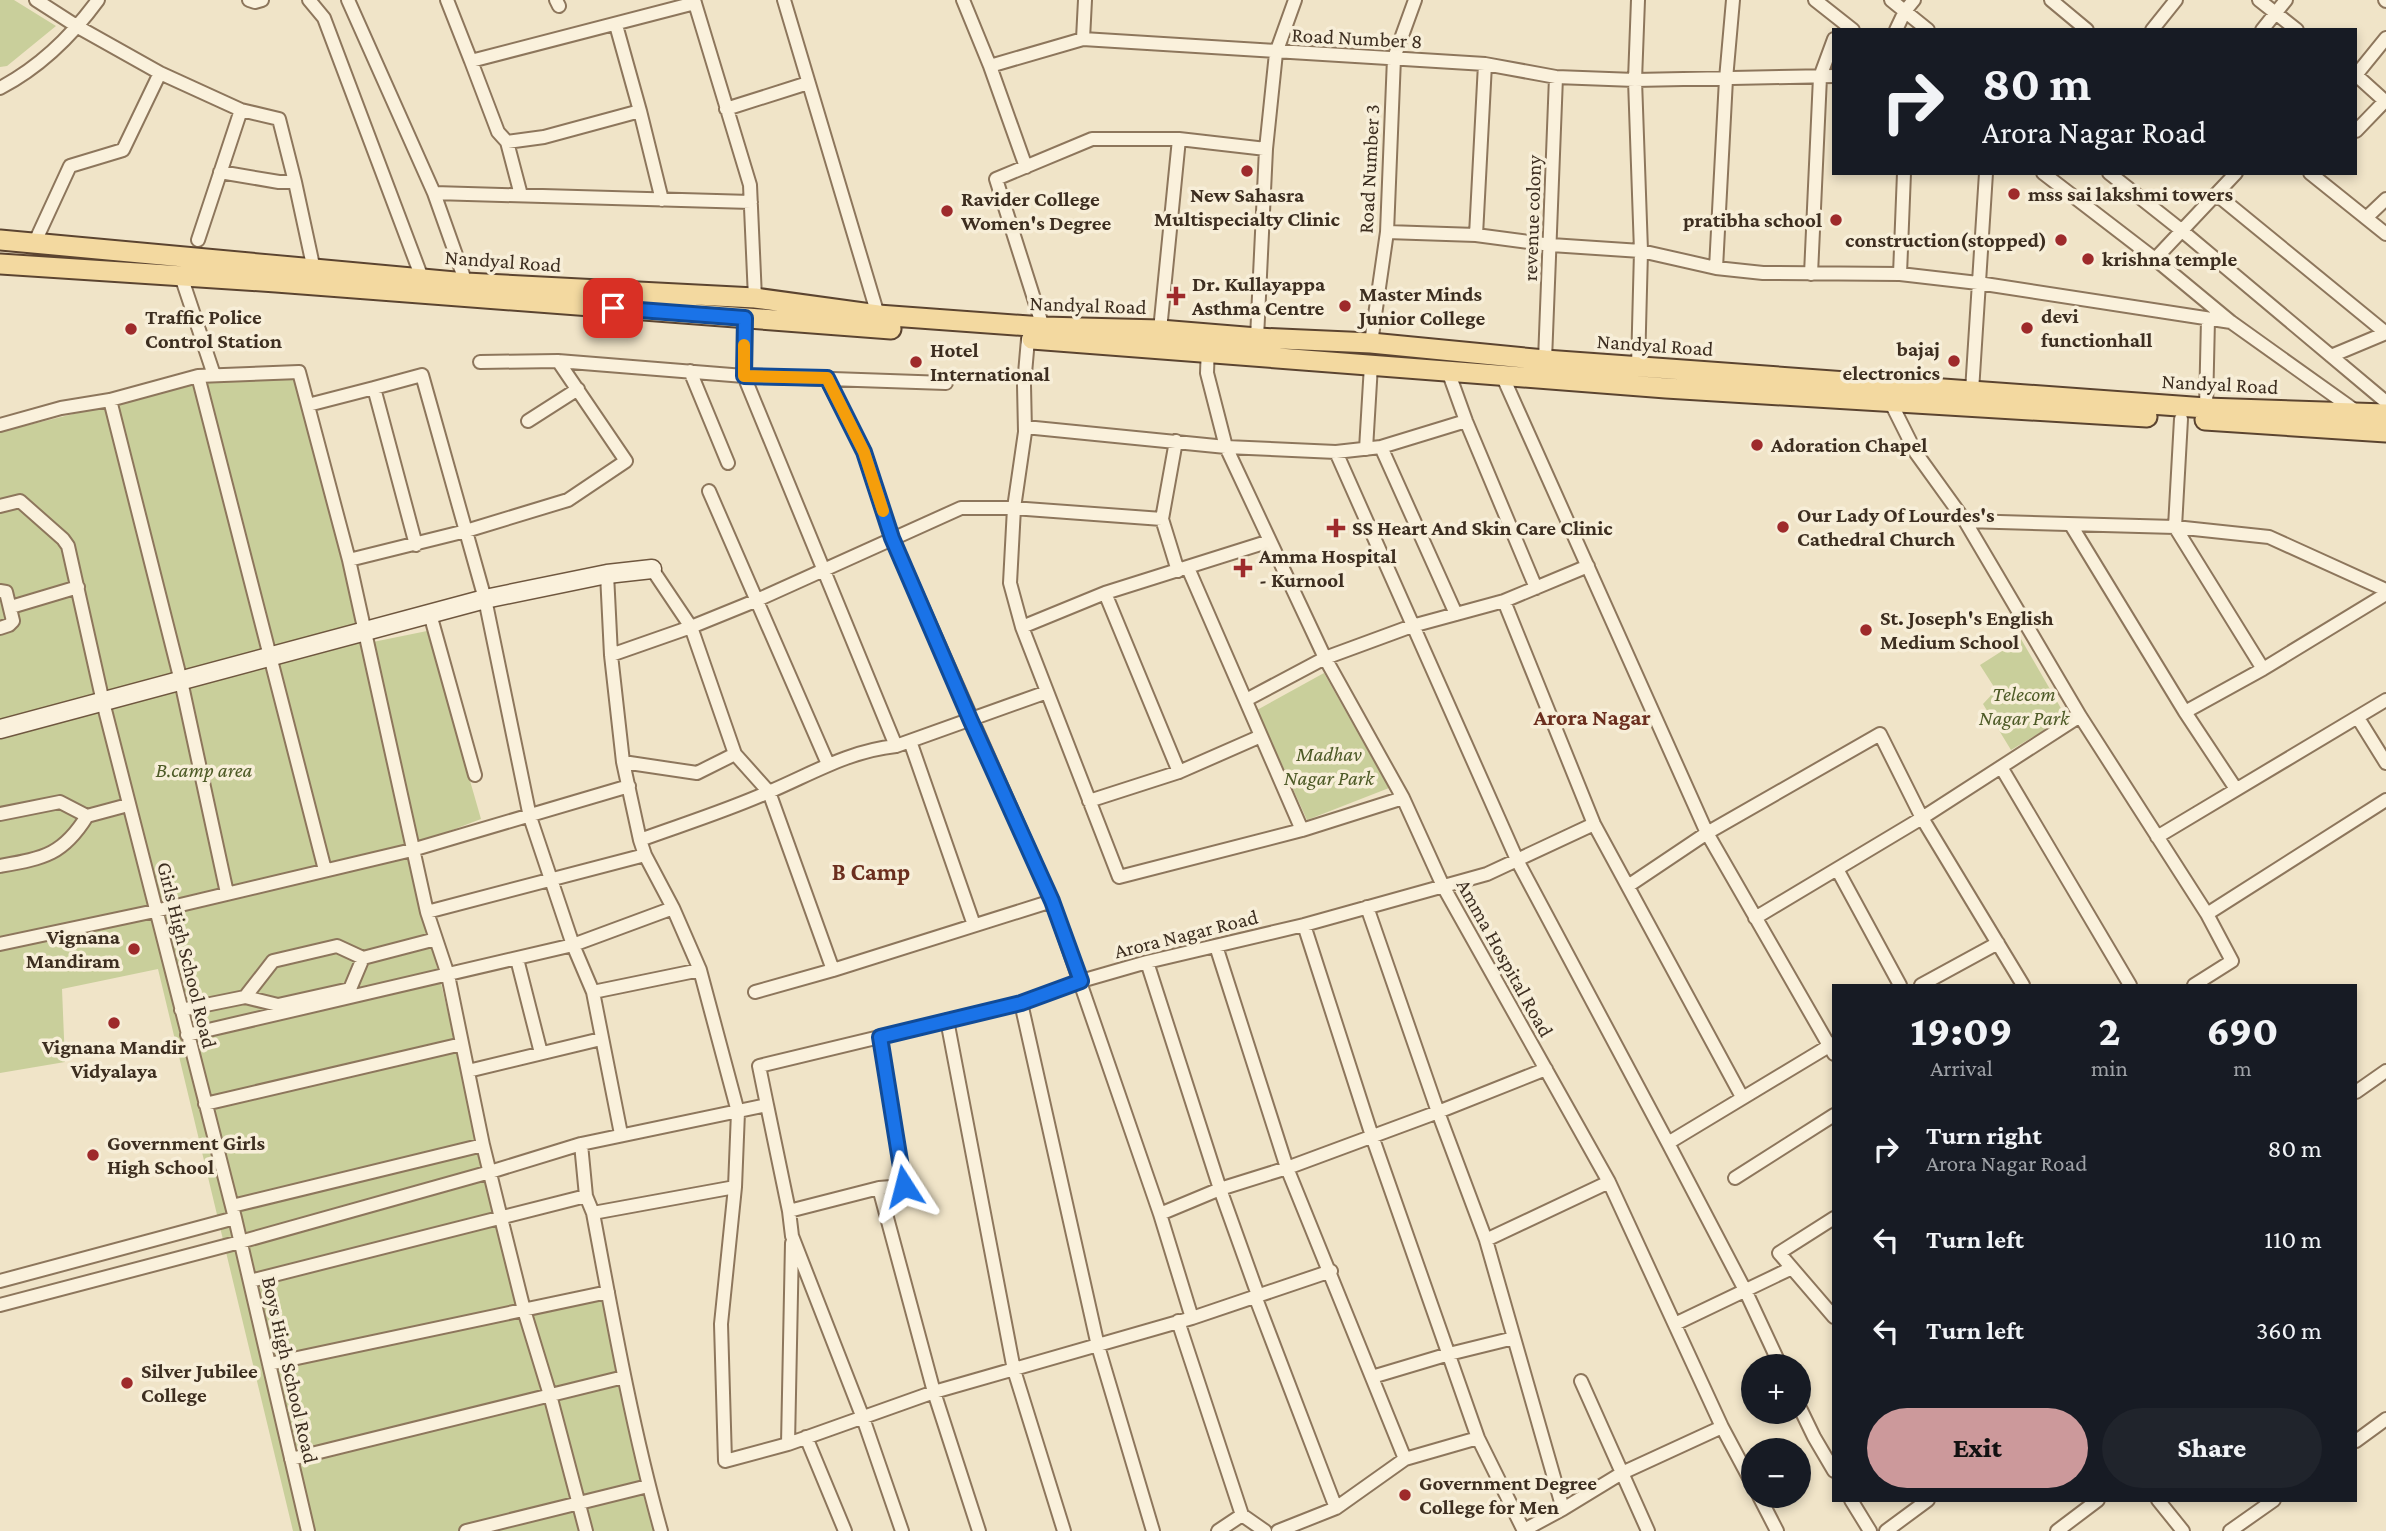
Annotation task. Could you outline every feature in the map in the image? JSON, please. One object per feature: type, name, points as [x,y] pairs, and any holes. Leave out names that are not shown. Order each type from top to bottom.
[{"type":"main road","name":"Nandyal Road","points":[[0,240],[466,283],[755,298],[1035,333],[1160,330],[1208,343],[1257,338],[1371,343],[1545,360],[2206,408],[2386,414]]},
{"type":"main road","name":"Nandyal Road","points":[[0,264],[745,318],[1208,343],[1371,365],[1666,388],[2386,432]]},
{"type":"street","points":[[36,0],[160,73],[241,110],[279,119],[314,270]]},
{"type":"street","points":[[0,88],[25,75],[78,27],[98,0]]},
{"type":"street","points":[[249,0],[262,0]]},
{"type":"street","points":[[309,0],[324,18],[422,278]]},
{"type":"street","points":[[348,0],[434,193],[466,283]]},
{"type":"street","points":[[447,0],[498,132],[507,142],[521,195]]},
{"type":"street","points":[[784,0],[878,315]]},
{"type":"street","points":[[963,0],[1026,167]]},
{"type":"street","points":[[1083,39],[1085,0]]},
{"type":"street","points":[[1257,338],[1266,149],[1276,53],[1295,0]]},
{"type":"street","name":"Road Number 3","points":[[1371,343],[1387,232],[1394,58],[1415,0]]},
{"type":"street","points":[[1638,0],[1635,80],[1641,251],[1638,367]]},
{"type":"street","points":[[1716,268],[1733,0]]},
{"type":"street","points":[[1815,0],[1839,25]]},
{"type":"street","points":[[1891,0],[1926,28]]},
{"type":"street","points":[[1897,28],[1914,0]]},
{"type":"street","points":[[2051,0],[2085,28]]},
{"type":"street","points":[[2154,28],[2176,0]]},
{"type":"street","points":[[2259,0],[2295,28]]},
{"type":"street","points":[[2264,28],[2286,0]]},
{"type":"street","points":[[471,61],[616,25],[694,2],[750,185],[755,298]]},
{"type":"street","points":[[616,25],[662,201]]},
{"type":"street","points":[[2357,74],[2386,38]]},
{"type":"street","name":"Road Number 8","points":[[990,66],[1083,39],[1485,64],[1556,78],[1635,80],[1832,76]]},
{"type":"street","points":[[1811,274],[1820,77],[1832,44]]},
{"type":"street","points":[[1476,235],[1485,64]]},
{"type":"street","points":[[34,244],[70,166],[123,150],[160,73]]},
{"type":"street","points":[[2357,76],[2386,102],[2357,130]]},
{"type":"street","name":"revenue colony","points":[[1545,360],[1556,78]]},
{"type":"street","points":[[726,108],[808,83]]},
{"type":"street","points":[[198,240],[241,110]]},
{"type":"street","points":[[507,142],[544,137],[640,111]]},
{"type":"street","points":[[1266,149],[1179,139],[1092,139],[996,179],[1035,333],[1024,385],[1025,427],[1014,508],[1010,583],[1022,627],[1119,877],[1302,830],[1403,799]]},
{"type":"street","points":[[1160,330],[1179,139]]},
{"type":"street","points":[[220,172],[279,182],[295,182]]},
{"type":"street","points":[[1900,274],[1904,175]]},
{"type":"street","points":[[1972,391],[1986,175]]},
{"type":"street","points":[[2046,175],[2155,259],[2231,322],[2357,412]]},
{"type":"street","points":[[2112,175],[2386,402]]},
{"type":"street","points":[[2155,259],[2234,175]]},
{"type":"street","points":[[2313,175],[2386,234]]},
{"type":"street","points":[[434,193],[751,202]]},
{"type":"street","points":[[2216,194],[2386,333],[2331,356]]},
{"type":"street","points":[[2367,218],[2386,199]]},
{"type":"street","points":[[1387,232],[1476,235],[1551,245],[1641,251],[1716,268],[1763,273],[1900,274],[1978,283],[2231,322]]},
{"type":"street","points":[[181,276],[214,375]]},
{"type":"street","points":[[745,318],[744,376],[896,746]]},
{"type":"street","points":[[2206,408],[2208,319]]},
{"type":"street","points":[[1208,343],[1207,373],[1226,447]]},
{"type":"street","points":[[349,560],[416,545],[568,500],[626,461],[558,361]]},
{"type":"street","points":[[480,362],[558,361],[744,376],[946,383]]},
{"type":"street","points":[[1366,449],[1371,365]]},
{"type":"street","points":[[690,371],[728,463]]},
{"type":"street","points":[[1448,371],[1466,421],[1536,587]]},
{"type":"street","points":[[0,425],[61,408],[110,400],[198,376],[299,372],[349,560],[412,850],[448,975],[501,1218],[586,1531]]},
{"type":"street","points":[[308,405],[422,375],[485,599],[530,817],[573,945],[593,992],[621,1134]]},
{"type":"street","points":[[1502,375],[1707,833],[1832,1048],[1742,1097],[1668,1143]]},
{"type":"street","points":[[198,376],[325,870]]},
{"type":"street","points":[[827,378],[864,452],[892,538],[1052,901],[1160,1214],[1192,1318]]},
{"type":"street","points":[[374,388],[416,545]]},
{"type":"street","points":[[528,421],[578,389]]},
{"type":"street","points":[[110,400],[181,681],[227,893]]},
{"type":"street","points":[[1890,401],[1916,453],[1965,521],[2080,716],[2207,914],[2232,961],[2196,984]]},
{"type":"street","points":[[2181,419],[2175,527],[2263,669]]},
{"type":"street","points":[[1025,427],[1226,447],[1336,452],[1381,447],[1466,421]]},
{"type":"street","points":[[1176,440],[1162,519],[1302,830]]},
{"type":"street","name":"Amma Hospital Road","points":[[1226,447],[1325,658],[1403,799],[1443,886],[1609,1182],[1741,1463]]},
{"type":"street","points":[[1381,447],[1456,614]]},
{"type":"street","points":[[1336,452],[1518,862],[1746,1292],[1775,1354]]},
{"type":"street","points":[[709,491],[828,764]]},
{"type":"street","name":"Girls High School Road","points":[[0,506],[20,501],[63,538],[68,546],[128,805],[234,1212]]},
{"type":"street","points":[[611,655],[755,601],[961,508],[1014,508],[1162,519]]},
{"type":"street","points":[[1965,521],[2175,527],[2269,537],[2386,592]]},
{"type":"street","points":[[2071,525],[2185,712],[2236,789]]},
{"type":"street","points":[[1022,627],[1105,593],[1270,541]]},
{"type":"street","points":[[1245,700],[1325,658],[1412,625],[1504,601],[1588,566]]},
{"type":"street","points":[[0,729],[485,599],[607,574],[652,569],[691,627],[735,754],[769,792],[833,970]]},
{"type":"street","points":[[607,574],[611,655],[623,762],[640,840],[700,970],[738,1112],[735,1187],[721,1324],[725,1461],[788,1444],[934,1392],[1192,1318],[1331,1271]]},
{"type":"street","points":[[11,607],[78,587]]},
{"type":"street","points":[[0,591],[6,592],[13,621],[0,628]]},
{"type":"street","points":[[2185,712],[2263,669],[2386,592]]},
{"type":"street","points":[[1105,593],[1179,772]]},
{"type":"street","points":[[1504,601],[1594,824],[1742,1097]]},
{"type":"street","points":[[430,614],[475,775]]},
{"type":"street","points":[[640,840],[769,792],[828,764],[870,749],[896,746],[1047,692]]},
{"type":"street","points":[[2157,837],[2386,700]]},
{"type":"street","points":[[1755,918],[1922,818],[2080,716]]},
{"type":"street","points":[[2358,718],[2386,764]]},
{"type":"street","points":[[1629,886],[1707,833],[1880,734],[1922,818],[2022,984]]},
{"type":"street","points":[[1089,800],[1179,772],[1261,736]]},
{"type":"street","points":[[910,741],[974,925]]},
{"type":"street","points":[[623,762],[697,773],[735,754]]},
{"type":"street","points":[[2001,767],[2129,984]]},
{"type":"street","points":[[0,944],[155,911],[412,850],[629,786]]},
{"type":"street","points":[[2207,914],[2386,800]]},
{"type":"street","points":[[0,814],[60,802],[87,816],[128,805]]},
{"type":"street","points":[[0,866],[53,853],[74,838],[87,816]]},
{"type":"street","name":"Arora Nagar Road","points":[[767,1105],[759,1066],[1021,1003],[1081,981],[1147,962],[1304,925],[1487,874],[1518,862],[1594,824]]},
{"type":"street","points":[[428,912],[645,855]]},
{"type":"street","points":[[1837,869],[1899,984]]},
{"type":"street","points":[[755,992],[1052,901]]},
{"type":"street","points":[[1367,907],[1438,1112],[1486,1240],[1563,1509]]},
{"type":"street","points":[[187,1035],[573,945],[673,908]]},
{"type":"street","points":[[1304,925],[1372,1136],[1478,1438],[1524,1531],[1622,1473],[1722,1427]]},
{"type":"street","points":[[245,997],[273,961],[337,946],[363,958],[436,939]]},
{"type":"street","points":[[1923,984],[1998,943]]},
{"type":"street","points":[[1216,946],[1287,1168],[1405,1459]]},
{"type":"street","points":[[181,1010],[245,997],[278,1005],[350,989],[363,958]]},
{"type":"street","points":[[517,959],[541,1054]]},
{"type":"street","points":[[1147,962],[1256,1295],[1336,1508]]},
{"type":"street","points":[[593,992],[700,970]]},
{"type":"street","points":[[1021,1003],[1098,1346],[1153,1531]]},
{"type":"street","points":[[947,1020],[1013,1370],[1064,1531]]},
{"type":"street","points":[[789,1211],[879,1188],[904,1186],[880,1037]]},
{"type":"street","points":[[468,1071],[601,1039]]},
{"type":"street","points":[[205,1104],[462,1044]]},
{"type":"street","points":[[1160,1214],[1220,1189],[1287,1168],[1546,1069]]},
{"type":"street","points":[[2357,1091],[2386,1071]]},
{"type":"street","points":[[0,1306],[240,1242],[581,1144],[767,1105],[792,1236],[788,1444]]},
{"type":"street","points":[[1735,1178],[1832,1116]]},
{"type":"street","points":[[581,1144],[586,1196],[593,1213],[624,1377],[648,1486],[661,1531]]},
{"type":"street","points":[[0,1281],[234,1212],[483,1145]]},
{"type":"street","points":[[1486,1240],[1609,1182]]},
{"type":"street","points":[[593,1213],[735,1187]]},
{"type":"street","points":[[879,1188],[934,1392],[979,1531]]},
{"type":"street","points":[[250,1281],[586,1196]]},
{"type":"street","name":"Boys High School Road","points":[[234,1212],[308,1531]]},
{"type":"street","points":[[1832,1219],[1780,1253],[1832,1315]]},
{"type":"street","points":[[792,1236],[863,1418],[902,1531]]},
{"type":"street","points":[[1675,1324],[1792,1268]]},
{"type":"street","points":[[269,1364],[608,1292]]},
{"type":"street","points":[[1178,1321],[1242,1515],[1265,1531]]},
{"type":"street","points":[[1373,1377],[1514,1338]]},
{"type":"street","points":[[291,1459],[624,1377]]},
{"type":"street","points":[[1581,1381],[1648,1531]]},
{"type":"street","points":[[2357,1440],[2386,1419]]},
{"type":"street","points":[[1808,1424],[1832,1468]]},
{"type":"street","points":[[806,1437],[845,1531]]},
{"type":"street","points":[[1278,1531],[1336,1508],[1405,1459],[1478,1438]]},
{"type":"street","points":[[466,1531],[648,1486]]},
{"type":"street","points":[[1852,1502],[1870,1531]]},
{"type":"street","points":[[1886,1531],[1925,1502]]},
{"type":"street","points":[[2057,1531],[2095,1502]]},
{"type":"street","points":[[2160,1502],[2183,1531]]},
{"type":"street","points":[[2231,1531],[2271,1502]]},
{"type":"street","points":[[1765,1508],[1777,1531]]},
{"type":"street","points":[[1218,1531],[1242,1515]]},
{"type":"green space","points":[[0,0],[14,0],[56,26],[7,66],[0,67]]},
{"type":"green space","name":"B.camp area","points":[[295,376],[363,644],[427,631],[481,819],[408,847],[521,1315],[604,1298],[658,1531],[293,1531],[158,969],[62,989],[65,1062],[0,1073],[0,432],[202,380]]},
{"type":"green space","name":"Telecom Nagar Park","points":[[2021,639],[2066,717],[2011,750],[1983,704],[1996,690],[1980,665]]},
{"type":"green space","name":"Madhav Nagar Park","points":[[1324,673],[1389,788],[1307,820],[1257,710]]},
{"type":"slow traffic","points":[[744,345],[744,376],[827,378],[864,452],[883,511]]},
{"type":"place","name":"New Sahasra Multispecialty Clinic","points":[[1247,171]]},
{"type":"place","name":"mss sai lakshmi towers","points":[[2014,194]]},
{"type":"place","name":"Ravider College Women's Degree","points":[[947,211]]},
{"type":"place","name":"pratibha school","points":[[1836,220]]},
{"type":"place","name":"construction(stopped)","points":[[2061,240]]},
{"type":"place","name":"krishna temple","points":[[2088,259]]},
{"type":"place","name":"Dr. Kullayappa Asthma Centre","points":[[1176,296]]},
{"type":"place","name":"Master Minds Junior College","points":[[1345,306]]},
{"type":"place","name":"devi functionhall","points":[[2027,328]]},
{"type":"place","name":"Traffic Police Control Station","points":[[131,329]]},
{"type":"place","name":"bajaj electronics","points":[[1954,361]]},
{"type":"place","name":"Hotel International","points":[[916,362]]},
{"type":"place","name":"Adoration Chapel","points":[[1757,445]]},
{"type":"place","name":"Our Lady Of Lourdes's Cathedral Church","points":[[1783,527]]},
{"type":"place","name":"SS Heart And Skin Care Clinic","points":[[1336,528]]},
{"type":"place","name":"Amma Hospital - Kurnool","points":[[1243,568]]},
{"type":"place","name":"St. Joseph's English Medium School","points":[[1866,630]]},
{"type":"place","name":"Vignana Mandiram","points":[[134,949]]},
{"type":"place","name":"Vignana Mandir Vidyalaya","points":[[114,1023]]},
{"type":"place","name":"Government Girls High School","points":[[93,1155]]},
{"type":"place","name":"Silver Jubilee College","points":[[127,1383]]},
{"type":"place","name":"Government Degree College for Men","points":[[1405,1495]]},
{"type":"district","name":"Arora Nagar","points":[[1592,717]]},
{"type":"district","name":"B Camp","points":[[871,871]]},
{"type":"route","points":[[613,308],[745,318],[744,376],[827,378],[864,452],[892,538],[1052,901],[1081,981],[1021,1003],[880,1037],[904,1186]]}]
